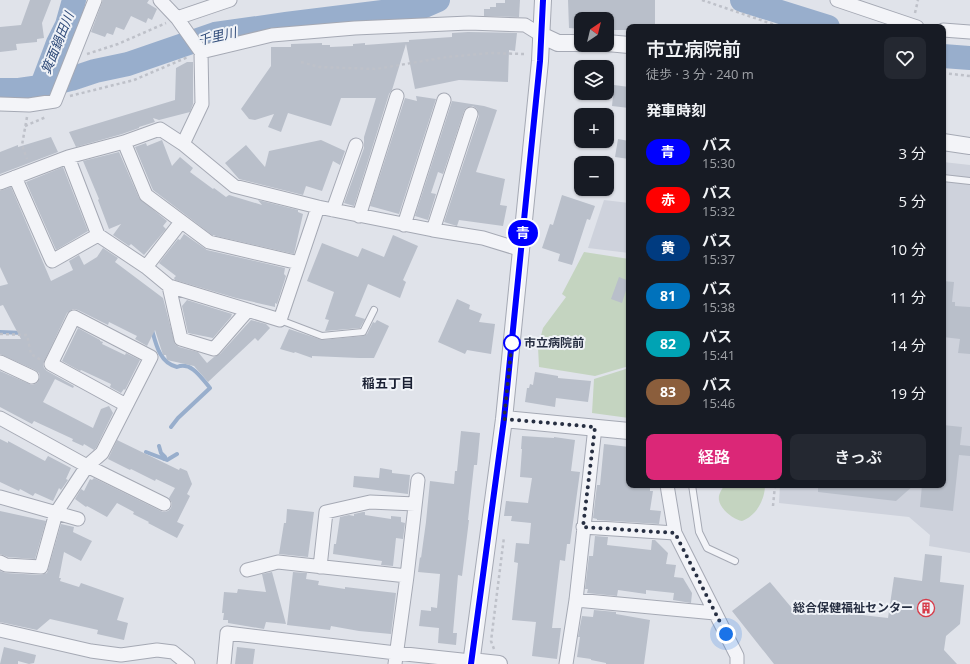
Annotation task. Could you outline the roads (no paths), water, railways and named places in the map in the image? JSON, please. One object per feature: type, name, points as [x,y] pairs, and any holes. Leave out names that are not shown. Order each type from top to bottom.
[{"type":"street","points":[[0,104],[29,105],[55,101],[95,0]]},
{"type":"street","points":[[160,0],[177,18],[201,54],[202,104],[183,144]]},
{"type":"street","points":[[177,18],[230,0]]},
{"type":"street","points":[[471,662],[504,419],[540,61],[543,0]]},
{"type":"street","points":[[837,0],[908,24]]},
{"type":"street","points":[[201,54],[272,35],[355,28],[469,23],[525,25],[558,43],[574,43]]},
{"type":"street","points":[[946,30],[970,32]]},
{"type":"street","points":[[614,44],[626,45]]},
{"type":"street","points":[[359,216],[396,96]]},
{"type":"street","points":[[404,225],[444,100]]},
{"type":"street","points":[[433,230],[471,114]]},
{"type":"street","points":[[0,183],[68,157],[124,142],[160,129],[183,144],[234,186],[359,216],[483,238],[522,250]]},
{"type":"street","points":[[124,142],[146,195],[209,242],[299,263]]},
{"type":"street","points":[[946,142],[970,146]]},
{"type":"street","points":[[333,210],[356,144]]},
{"type":"street","points":[[68,157],[98,235],[146,267],[169,286],[280,320],[318,207]]},
{"type":"street","points":[[15,177],[52,261],[98,235]]},
{"type":"street","points":[[146,267],[181,222]]},
{"type":"street","points":[[169,286],[181,339],[214,349],[248,310]]},
{"type":"street","points":[[0,562],[6,565],[41,567],[56,513],[87,466],[102,453],[151,357],[74,317],[51,364],[126,405]]},
{"type":"street","points":[[0,362],[32,377]]},
{"type":"street","points":[[0,418],[87,466],[164,504]]},
{"type":"street","points":[[504,419],[626,431]]},
{"type":"street","points":[[566,664],[576,600],[595,427]]},
{"type":"street","points":[[395,659],[407,576],[418,480]]},
{"type":"street","points":[[668,488],[675,533],[737,656],[737,664]]},
{"type":"street","points":[[0,498],[78,519]]},
{"type":"street","points":[[320,567],[326,512],[370,502],[415,504]]},
{"type":"street","points":[[583,527],[675,533]]},
{"type":"street","points":[[247,570],[278,562],[407,576]]},
{"type":"street","points":[[576,600],[715,613]]},
{"type":"street","points":[[0,630],[91,652],[121,655],[157,650],[173,652],[188,664]]},
{"type":"street","points":[[224,664],[227,633],[395,659],[471,662],[497,659]]},
{"type":"lane","points":[[946,178],[970,182]]},
{"type":"lane","points":[[280,320],[322,336],[363,332],[374,310]]},
{"type":"lane","points":[[693,488],[699,532],[707,548],[735,561]]},
{"type":"waterway","name":"箕面鍋田川","points":[[40,87],[67,25],[74,0]]},
{"type":"waterway","name":"千里川","points":[[0,90],[19,90],[40,87],[71,79],[95,71],[128,64],[215,34],[422,7],[438,0]]},
{"type":"waterway","name":"千里川","points":[[742,0],[818,24]]},
{"type":"waterway","name":"千里川","points":[[946,56],[970,58]]},
{"type":"waterway","points":[[152,330],[155,342],[166,362],[177,367],[187,366],[196,372],[210,388],[178,418],[171,427]]},
{"type":"waterway","points":[[0,332],[23,333]]},
{"type":"waterway","points":[[159,446],[161,453],[165,457],[164,459]]},
{"type":"waterway","points":[[146,452],[167,460],[177,454]]},
{"type":"place","name":"市立病院前","points":[[512,343]]},
{"type":"place","name":"総合保健福祉センター","points":[[926,608]]},
{"type":"district","name":"稲五丁目","points":[[388,383]]}]
